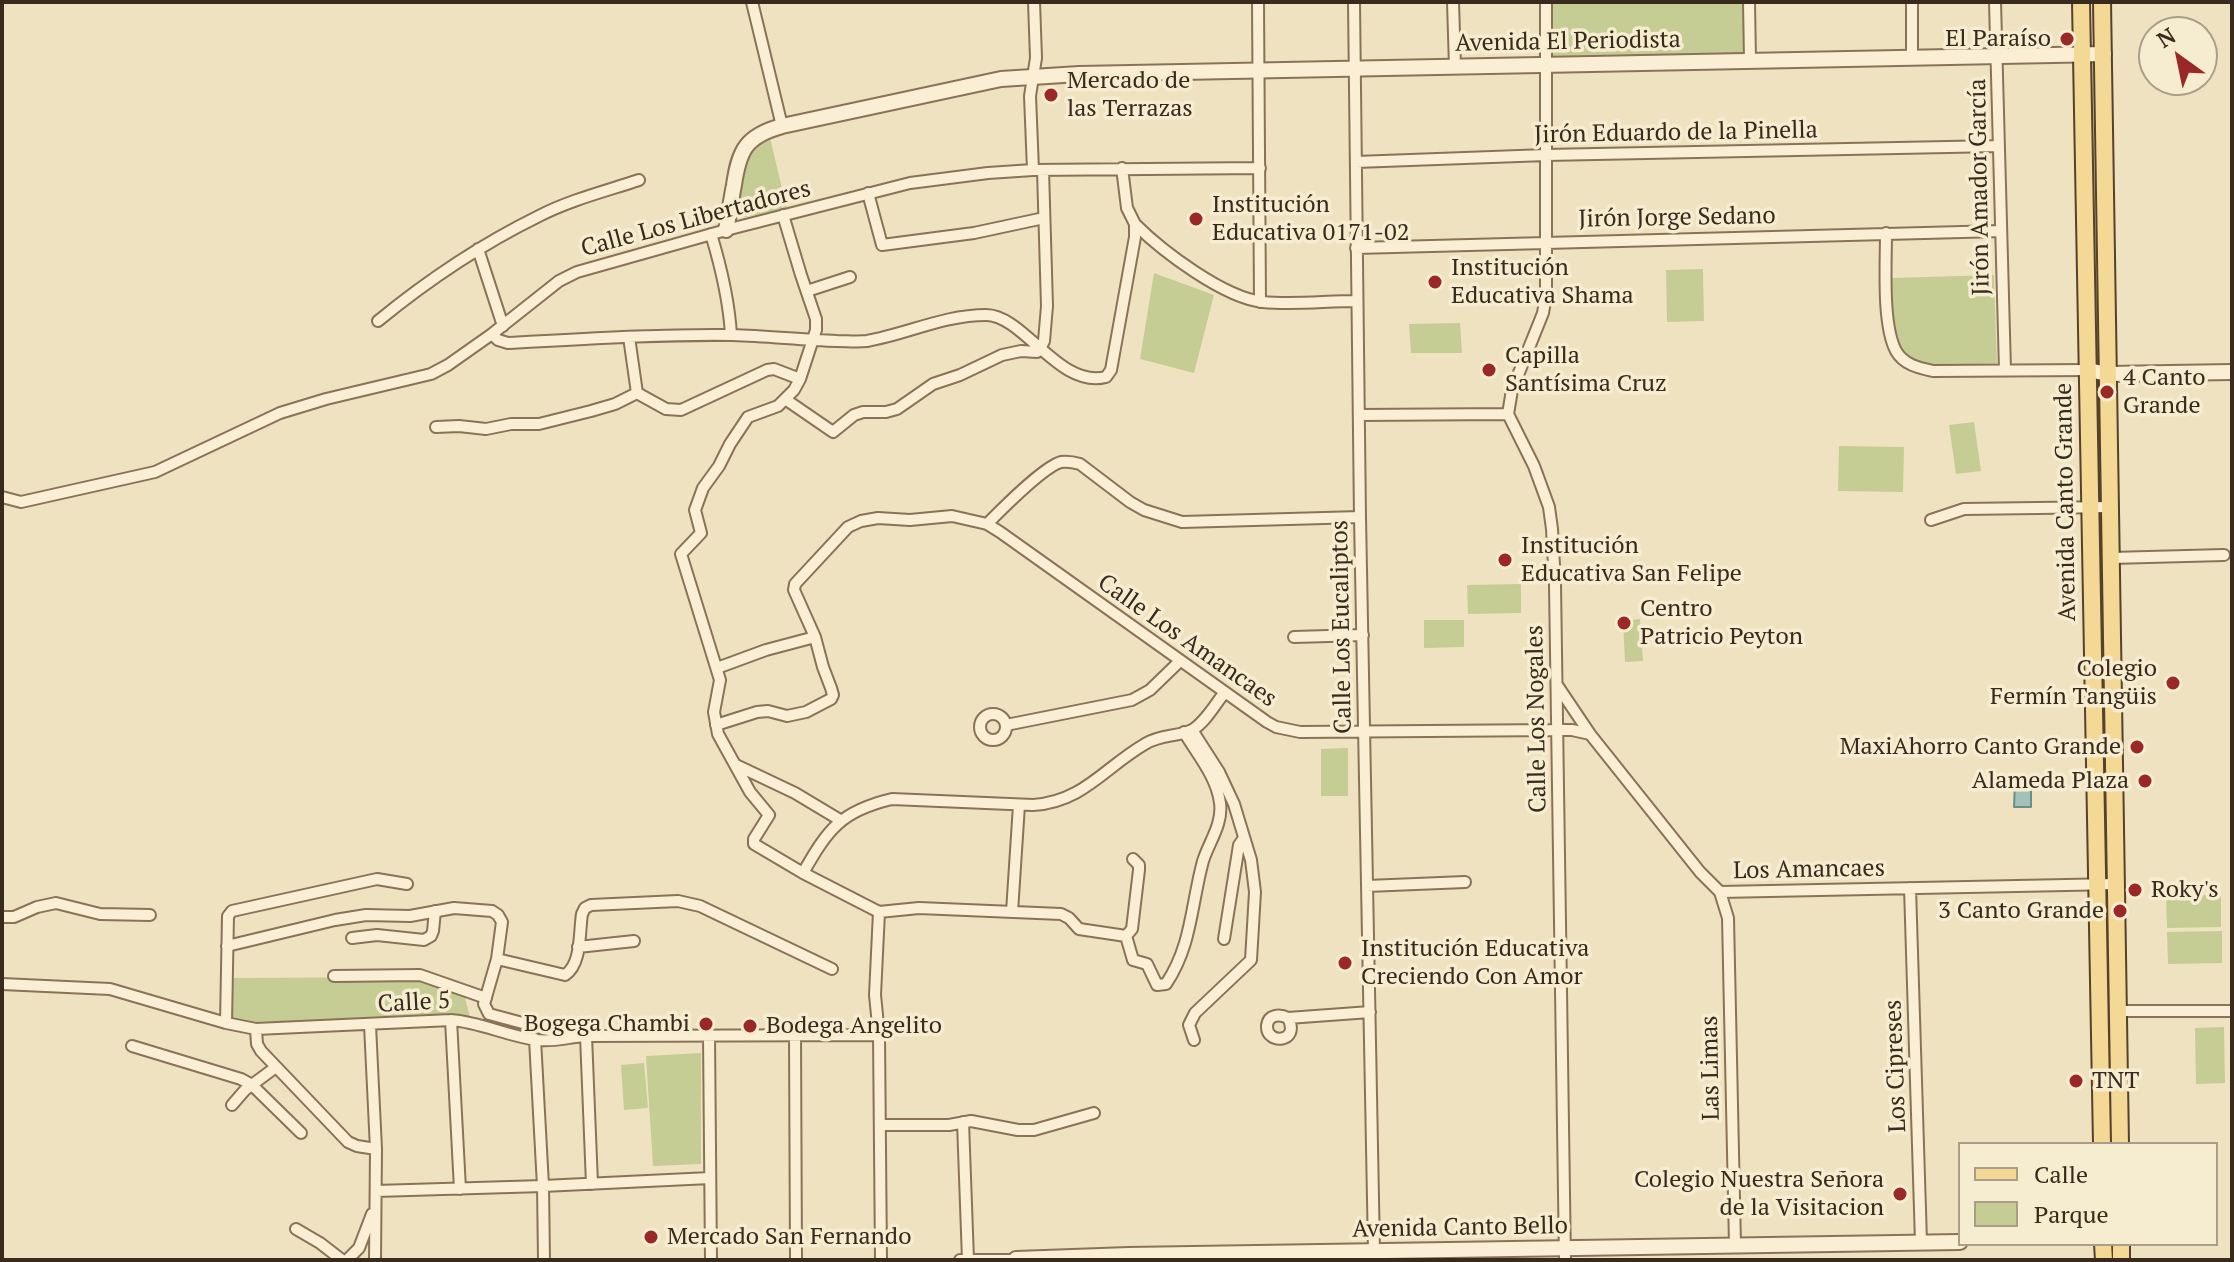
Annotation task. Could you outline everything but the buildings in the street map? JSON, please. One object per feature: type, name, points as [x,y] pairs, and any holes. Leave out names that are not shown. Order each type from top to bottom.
[{"type":"main road","name":"Avenida Canto Grande","points":[[2081,2],[2102,1142]]},
{"type":"main road","name":"Avenida Canto Grande","points":[[2102,2],[2120,1142]]},
{"type":"street","points":[[752,2],[782,126]]},
{"type":"street","points":[[785,399],[833,432],[854,415],[897,409],[933,384],[1002,355],[1037,352],[1040,349],[1044,341],[1047,306],[1044,218],[1030,96],[1036,58],[1034,2]]},
{"type":"street","points":[[1258,2],[1260,302]]},
{"type":"street","name":"Calle Los Eucaliptos","points":[[1354,2],[1374,1251]]},
{"type":"street","points":[[1453,2],[1455,67]]},
{"type":"street","points":[[1359,415],[1508,414],[1512,390],[1543,313],[1546,295],[1546,2]]},
{"type":"street","points":[[1749,2],[1750,60]]},
{"type":"street","points":[[1912,2],[1912,59]]},
{"type":"street","name":"Jirón Amador García","points":[[1995,2],[2005,370]]},
{"type":"street","name":"Avenida El Periodista","points":[[719,232],[742,151],[750,140],[760,134],[782,126],[1001,79],[1259,70],[2104,54]]},
{"type":"street","name":"Jirón Eduardo de la Pinella","points":[[1356,162],[1998,146]]},
{"type":"street","points":[[1122,168],[1127,208],[1135,224],[1163,249],[1203,277],[1260,302],[1357,301]]},
{"type":"street","name":"Calle Los Libertadores","points":[[2,497],[21,502],[155,472],[280,413],[431,374],[492,334],[559,281],[577,272],[783,215],[910,183],[988,173],[1122,168],[1260,168]]},
{"type":"street","points":[[378,321],[478,249],[541,214],[639,180]]},
{"type":"street","points":[[868,193],[882,245],[974,233],[1044,218]]},
{"type":"street","points":[[783,215],[816,319],[813,340],[794,390],[773,408],[748,417],[742,424],[696,502],[696,519],[701,533],[681,554],[720,680],[714,712],[716,725],[750,792],[769,815],[754,844],[879,912],[919,908],[1061,914],[1079,929],[1126,936]]},
{"type":"street","points":[[492,334],[508,343],[731,335],[866,341],[960,317],[990,315],[1010,325],[1076,374],[1099,379],[1106,377],[1111,370],[1135,224]]},
{"type":"street","name":"Jirón Jorge Sedano","points":[[1356,248],[2000,231]]},
{"type":"street","points":[[719,232],[731,335]]},
{"type":"street","points":[[1886,233],[1890,335],[1897,354],[1913,367],[1933,371],[2088,370],[2108,374],[2232,372]]},
{"type":"street","points":[[478,249],[503,326]]},
{"type":"street","points":[[807,291],[850,277]]},
{"type":"street","points":[[629,337],[637,393]]},
{"type":"street","points":[[637,393],[674,411],[767,370],[774,369],[800,379]]},
{"type":"street","points":[[436,427],[486,429],[511,424],[539,424],[615,404],[637,393]]},
{"type":"street","name":"Calle Los Nogales","points":[[1508,414],[1534,466],[1549,507],[1552,529],[1565,1254]]},
{"type":"street","points":[[987,524],[1048,469],[1070,461],[1080,464],[1144,510],[1182,522],[1360,517]]},
{"type":"street","points":[[1931,520],[1964,509],[2110,507]]},
{"type":"street","name":"Calle Los Amancaes","points":[[815,637],[794,590],[795,584],[848,527],[878,518],[910,520],[952,516],[987,524],[1276,727],[1300,732],[1572,730],[1590,734]]},
{"type":"street","points":[[2111,558],[2224,555]]},
{"type":"street","points":[[1294,637],[1363,635]]},
{"type":"street","points":[[716,725],[757,712],[768,711],[787,716],[806,712],[833,695],[815,637],[717,668]]},
{"type":"street","points":[[1006,725],[1132,700],[1150,690],[1180,661]]},
{"type":"street","name":"Los Amancaes","points":[[1556,683],[1590,734],[1700,872],[1720,892],[2116,884]]},
{"type":"street","points":[[803,873],[821,841],[840,820],[870,804],[892,799],[1051,804],[1089,786],[1156,738],[1188,731],[1199,725],[1225,692]]},
{"type":"street","points":[[1188,731],[1227,788],[1234,804],[1251,860],[1255,892],[1251,960],[1195,1013],[1189,1025],[1194,1040]]},
{"type":"street","points":[[1126,936],[1133,960],[1147,964],[1157,985],[1166,984],[1187,943],[1203,860],[1219,824],[1221,808],[1219,794],[1188,731]]},
{"type":"street","points":[[734,764],[795,793],[840,820]]},
{"type":"street","points":[[1012,912],[1019,805]]},
{"type":"street","points":[[1224,939],[1239,845],[1244,838]]},
{"type":"street","points":[[1126,936],[1132,929],[1139,870],[1133,859]]},
{"type":"street","points":[[226,1023],[228,916],[232,911],[377,879],[407,884]]},
{"type":"street","points":[[1367,886],[1465,882]]},
{"type":"street","name":"Los Cipreses","points":[[1910,888],[1921,1242]]},
{"type":"street","name":"Las Limas","points":[[1720,892],[1728,918],[1735,1245]]},
{"type":"street","points":[[497,959],[565,975],[574,966],[585,908],[591,905],[678,901],[700,906],[832,969]]},
{"type":"street","points":[[2,917],[14,917],[56,903],[100,914],[150,915]]},
{"type":"street","points":[[227,946],[366,915],[410,916],[454,908],[492,911],[502,922],[497,959],[484,1004],[489,1014],[573,1037]]},
{"type":"street","points":[[352,938],[377,935],[424,940],[433,931],[435,911]]},
{"type":"street","points":[[879,912],[875,995],[879,1035],[881,1260]]},
{"type":"street","points":[[578,947],[634,941]]},
{"type":"street","points":[[334,976],[420,975],[486,998]]},
{"type":"street","name":"Calle 5","points":[[2,984],[110,989],[256,1029],[451,1020],[551,1041],[586,1036],[879,1035]]},
{"type":"street","points":[[2119,1011],[2232,1011]]},
{"type":"street","points":[[1288,1018],[1370,1012]]},
{"type":"street","points":[[451,1020],[460,1189]]},
{"type":"street","points":[[370,1025],[376,1149],[375,1260]]},
{"type":"street","points":[[256,1029],[257,1044],[348,1142],[376,1149]]},
{"type":"street","points":[[709,1035],[711,1260]]},
{"type":"street","points":[[795,1035],[796,1260]]},
{"type":"street","points":[[586,1036],[592,1184]]},
{"type":"street","points":[[535,1039],[544,1260]]},
{"type":"street","points":[[132,1046],[241,1079],[252,1085],[301,1133]]},
{"type":"street","points":[[232,1105],[276,1067]]},
{"type":"street","points":[[880,1125],[949,1125],[979,1121],[1018,1130],[1034,1130],[1094,1113]]},
{"type":"street","points":[[963,1122],[968,1260]]},
{"type":"street","points":[[376,1191],[710,1178]]},
{"type":"street","points":[[296,1229],[344,1260],[359,1248],[376,1204]]},
{"type":"street","name":"Avenida Canto Bello","points":[[960,1260],[1374,1251],[1565,1254],[1735,1245],[1958,1242]]},
{"type":"green space","points":[[1550,2],[1743,2],[1744,54],[1551,58]]},
{"type":"green space","points":[[2087,63],[2097,65],[2102,368],[2092,365]]},
{"type":"green space","points":[[770,138],[787,209],[734,219],[745,157],[756,143]]},
{"type":"green space","points":[[1703,269],[1704,321],[1667,322],[1666,270]]},
{"type":"green space","points":[[1154,273],[1214,295],[1194,373],[1140,359]]},
{"type":"green space","points":[[1994,275],[1997,365],[1939,366],[1912,358],[1902,349],[1894,336],[1891,322],[1892,278]]},
{"type":"green space","points":[[1460,323],[1462,353],[1411,353],[1409,324]]},
{"type":"green space","points":[[2094,382],[2102,383],[2103,501],[2095,496]]},
{"type":"green space","points":[[1974,422],[1981,471],[1956,474],[1949,425]]},
{"type":"green space","points":[[1839,446],[1904,447],[1903,492],[1838,491]]},
{"type":"green space","points":[[2096,518],[2103,518],[2109,865],[2103,865]]},
{"type":"green space","points":[[1521,584],[1521,613],[1468,614],[1467,585]]},
{"type":"green space","points":[[1640,619],[1643,661],[1625,662],[1623,621]]},
{"type":"green space","points":[[1424,620],[1464,620],[1464,647],[1424,648]]},
{"type":"green space","points":[[1348,748],[1348,796],[1321,796],[1321,749]]},
{"type":"green space","points":[[2221,895],[2221,927],[2167,928],[2166,896]]},
{"type":"green space","points":[[2106,896],[2110,898],[2115,1142],[2105,1142],[2101,899]]},
{"type":"green space","points":[[2222,931],[2222,963],[2168,964],[2167,932]]},
{"type":"green space","points":[[415,977],[464,994],[470,1017],[254,1024],[237,1022],[230,1016],[232,978]]},
{"type":"green space","points":[[2224,1027],[2225,1083],[2196,1084],[2195,1028]]},
{"type":"green space","points":[[701,1053],[701,1164],[653,1166],[646,1056]]},
{"type":"green space","points":[[644,1063],[648,1108],[624,1110],[621,1065]]},
{"type":"water","points":[[2015,783],[2031,783],[2031,807],[2014,807]]},
{"type":"place","name":"El Paraíso","points":[[2067,39]]},
{"type":"place","name":"Mercado de las Terrazas","points":[[1051,95]]},
{"type":"place","name":"Institución Educativa 0171-02","points":[[1196,219]]},
{"type":"place","name":"Institución Educativa Shama","points":[[1435,282]]},
{"type":"place","name":"Capilla Santísima Cruz","points":[[1489,370]]},
{"type":"place","name":"4 Canto Grande","points":[[2107,392]]},
{"type":"place","name":"Institución Educativa San Felipe","points":[[1505,560]]},
{"type":"place","name":"Centro Patricio Peyton","points":[[1624,623]]},
{"type":"place","name":"Colegio Fermín Tangüis","points":[[2173,683]]},
{"type":"place","name":"MaxiAhorro Canto Grande","points":[[2137,747]]},
{"type":"place","name":"Alameda Plaza","points":[[2145,781]]},
{"type":"place","name":"Roky's","points":[[2135,890]]},
{"type":"place","name":"3 Canto Grande","points":[[2120,911]]},
{"type":"place","name":"Institución Educativa Creciendo Con Amor","points":[[1345,963]]},
{"type":"place","name":"Bogega Chambi","points":[[706,1024]]},
{"type":"place","name":"Bodega Angelito","points":[[750,1026]]},
{"type":"place","name":"TNT","points":[[2076,1081]]},
{"type":"place","name":"Colegio Nuestra Señora de la Visitacion","points":[[1900,1194]]},
{"type":"place","name":"Mercado San Fernando","points":[[651,1237]]}]
